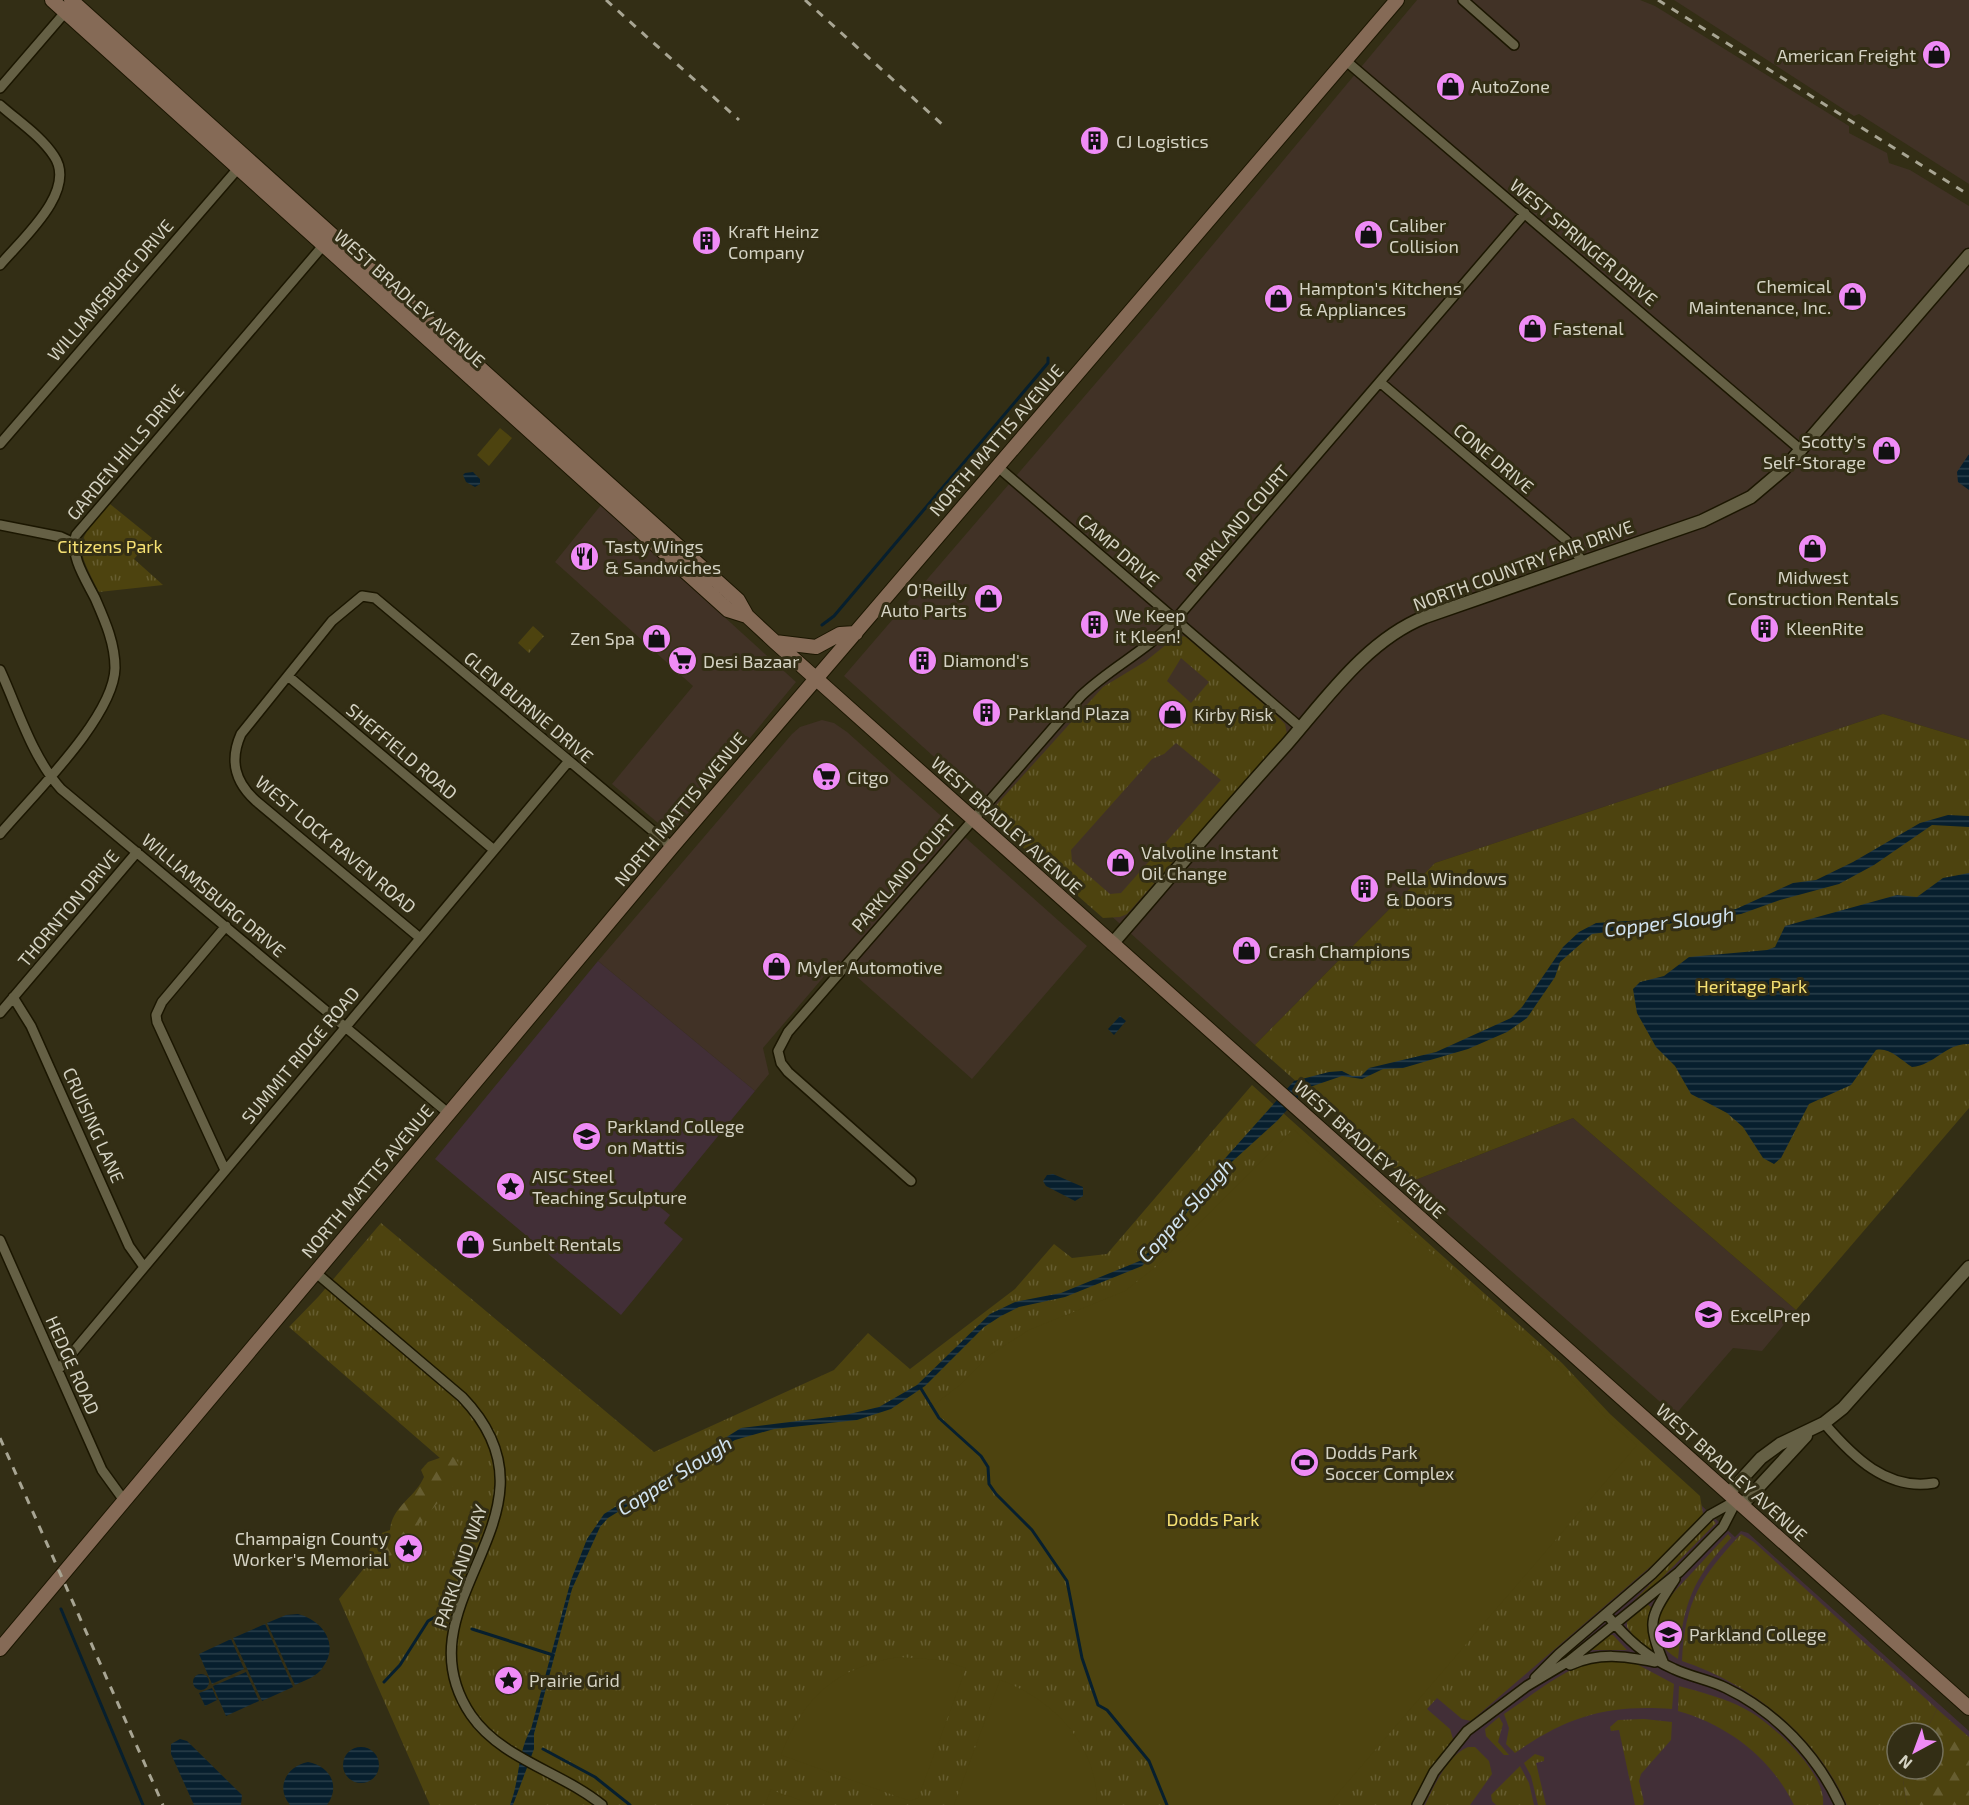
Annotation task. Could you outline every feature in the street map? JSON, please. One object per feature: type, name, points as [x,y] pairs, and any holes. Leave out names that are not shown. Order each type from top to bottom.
[{"type":"main road","name":"WEST BRADLEY AVENUE","points":[[52,0],[70,5],[328,240],[738,600],[747,616],[774,642],[1969,1708]]},
{"type":"main road","name":"NORTH MATTIS AVENUE","points":[[0,1649],[123,1499],[672,847],[1397,0]]},
{"type":"main road","points":[[774,642],[816,647],[840,634],[856,633]]},
{"type":"street","points":[[1462,0],[1514,45]]},
{"type":"street","points":[[0,88],[70,5]]},
{"type":"street","name":"WEST SPRINGER DRIVE","points":[[1345,60],[1801,450]]},
{"type":"street","points":[[0,105],[50,151],[57,162],[60,179],[55,200],[0,265]]},
{"type":"street","name":"WILLIAMSBURG DRIVE","points":[[0,444],[242,163]]},
{"type":"street","name":"PARKLAND COURT","points":[[911,1181],[788,1072],[781,1063],[778,1051],[788,1032],[1089,688],[1142,651],[1175,620],[1525,213]]},
{"type":"street","name":"GARDEN HILLS DRIVE","points":[[0,834],[104,708],[110,695],[115,669],[112,642],[80,566],[74,543],[76,535],[328,240]]},
{"type":"street","name":"NORTH COUNTRY FAIR DRIVE","points":[[1112,944],[1194,846],[1366,656],[1404,627],[1459,604],[1727,510],[1765,487],[1801,450],[1969,255]]},
{"type":"street","name":"CONE DRIVE","points":[[1381,383],[1566,540],[1583,562]]},
{"type":"street","name":"CAMP DRIVE","points":[[998,467],[1301,728]]},
{"type":"street","points":[[0,525],[61,537],[74,543]]},
{"type":"street","name":"GLEN BURNIE DRIVE","points":[[288,676],[332,621],[355,599],[364,596],[375,598],[672,847]]},
{"type":"street","name":"WILLIAMSBURG DRIVE","points":[[0,670],[50,775],[61,789],[448,1113]]},
{"type":"street","name":"WEST LOCK RAVEN ROAD","points":[[288,676],[241,734],[234,754],[235,772],[239,783],[256,801],[420,938]]},
{"type":"street","name":"SHEFFIELD ROAD","points":[[288,676],[494,850]]},
{"type":"street","name":"SUMMIT RIDGE ROAD","points":[[58,1370],[568,762]]},
{"type":"street","name":"THORNTON DRIVE","points":[[0,1013],[137,852]]},
{"type":"street","points":[[225,1170],[193,1104],[156,1015],[162,1002],[226,926]]},
{"type":"street","name":"CRUISING LANE","points":[[13,997],[31,1026],[129,1246],[144,1267]]},
{"type":"street","name":"HEDGE ROAD","points":[[0,1240],[102,1470],[123,1499]]},
{"type":"street","name":"PARKLAND WAY","points":[[315,1272],[462,1397],[490,1435],[501,1466],[502,1492],[492,1527],[456,1616],[451,1657],[455,1684],[471,1715],[492,1737],[602,1805]]},
{"type":"street","points":[[1551,1673],[1615,1625],[1679,1572],[1724,1527],[1736,1500],[1761,1458],[1780,1444],[1809,1433],[1824,1424],[1860,1391],[1966,1275]]},
{"type":"street","points":[[1824,1424],[1839,1440],[1879,1473],[1914,1486],[1934,1483]]},
{"type":"street","points":[[1527,1686],[1559,1654],[1607,1615],[1710,1515],[1736,1500],[1809,1433]]},
{"type":"street","points":[[1665,1664],[1654,1639],[1653,1614],[1679,1572]]},
{"type":"street","points":[[1607,1615],[1643,1652],[1665,1664],[1715,1683],[1763,1710],[1812,1758],[1840,1805]]},
{"type":"street","points":[[1417,1805],[1434,1772],[1455,1744],[1479,1721],[1527,1686],[1589,1657],[1618,1655],[1665,1664]]},
{"type":"shaded area","points":[[1417,0],[1640,0],[1655,6],[1849,126],[1849,133],[1887,153],[1889,163],[1910,170],[1969,206],[1969,740],[1883,714],[1435,863],[1255,1045],[844,676],[1150,320]]},
{"type":"shaded area","points":[[1674,0],[1969,0],[1969,184],[1859,114],[1854,116]]},
{"type":"shaded area","points":[[601,505],[796,682],[671,834],[612,784],[693,686],[555,562]]},
{"type":"shaded area","points":[[822,720],[834,723],[847,732],[1087,946],[972,1079],[838,960],[763,1048],[769,1074],[755,1091],[598,961],[792,734],[800,727]]},
{"type":"shaded area","name":"Parkland College on Mattis","points":[[598,961],[755,1091],[660,1207],[670,1215],[664,1223],[683,1239],[621,1315],[435,1159]]},
{"type":"shaded area","points":[[1573,1118],[1796,1310],[1762,1351],[1733,1348],[1675,1415],[1410,1182]]},
{"type":"shaded area","name":"Parkland College","points":[[1637,1445],[1735,1537],[1741,1531],[1748,1533],[1969,1731],[1969,1805],[1328,1805]]},
{"type":"green space","points":[[500,428],[512,438],[489,466],[477,455]]},
{"type":"green space","name":"Citizens Park","points":[[110,504],[152,538],[134,559],[163,585],[99,592],[85,563],[82,544],[90,527]]},
{"type":"green space","points":[[533,626],[544,636],[529,653],[518,643]]},
{"type":"green space","points":[[1178,635],[1186,637],[1276,715],[1285,724],[1287,734],[1127,914],[1120,917],[1103,918],[995,823],[991,811],[1103,687],[1146,661]],"holes":[[[1181,658],[1209,682],[1191,703],[1167,681]],[[1176,743],[1221,780],[1121,893],[1110,894],[1072,861],[1071,850],[1152,759],[1164,754]]]},
{"type":"green space","name":"Heritage Park","points":[[1883,714],[1969,740],[1969,1108],[1796,1310],[1573,1118],[1410,1182],[1255,1045],[1435,863]]},
{"type":"green space","name":"Dodds Park","points":[[1252,1085],[1562,1363],[1610,1414],[1700,1496],[1703,1514],[1657,1561],[1471,1721],[1462,1719],[1437,1698],[1427,1709],[1450,1729],[1453,1739],[1425,1778],[1412,1805],[430,1805],[339,1599],[448,1465],[289,1327],[319,1296],[381,1223],[654,1452],[834,1370],[868,1333],[910,1369],[1015,1289],[1054,1244],[1072,1258],[1107,1254]]},
{"type":"green space","name":"Dodds Park Soccer Complex","points":[[1293,1129],[1563,1370],[1606,1418],[1637,1445],[1328,1805],[1167,1805],[1149,1761],[1107,1710],[1098,1705],[1082,1658],[1067,1581],[1032,1530],[989,1484],[988,1467],[981,1456],[931,1407],[960,1385],[991,1354],[1029,1330],[1125,1291],[1157,1266]]},
{"type":"green space","points":[[448,1455],[455,1458],[462,1468],[454,1485],[417,1526],[399,1541],[390,1558],[373,1569],[366,1562],[372,1541],[390,1530],[399,1508],[424,1477],[421,1470],[428,1462]]},
{"type":"green space","points":[[1713,1520],[1716,1523],[1650,1590],[1622,1613]]},
{"type":"green space","points":[[1728,1534],[1731,1538],[1707,1567],[1692,1593],[1683,1622],[1678,1659],[1665,1649],[1658,1638],[1656,1627],[1658,1616],[1671,1595]]},
{"type":"green space","points":[[1741,1534],[1754,1542],[1937,1709],[1931,1721],[1885,1721],[1885,1781],[1903,1781],[1907,1805],[1847,1805],[1818,1756],[1780,1716],[1733,1684],[1682,1661],[1691,1605],[1715,1563]]},
{"type":"green space","points":[[1647,1604],[1651,1607],[1649,1619],[1652,1641],[1657,1652],[1655,1653],[1636,1639],[1627,1627],[1627,1622]]},
{"type":"green space","points":[[1608,1635],[1613,1635],[1627,1650],[1589,1650]]},
{"type":"green space","points":[[899,1657],[941,1660],[966,1668],[918,1798],[910,1801],[781,1755],[800,1717],[825,1688],[858,1668]]},
{"type":"green space","points":[[1614,1658],[1633,1662],[1674,1684],[1672,1709],[1628,1709],[1589,1715],[1553,1730],[1515,1753],[1506,1744],[1509,1728],[1504,1714],[1556,1678],[1584,1664]]},
{"type":"green space","points":[[1000,1680],[1038,1699],[1069,1727],[1090,1763],[1097,1805],[954,1805]]},
{"type":"green space","points":[[1679,1686],[1737,1705],[1769,1725],[1807,1764],[1822,1792],[1823,1805],[1794,1805],[1773,1772],[1746,1746],[1714,1725],[1678,1711]]},
{"type":"green space","points":[[1937,1709],[1969,1737],[1969,1805],[1907,1805],[1903,1781],[1945,1781],[1945,1721],[1931,1721]]},
{"type":"green space","points":[[1499,1717],[1503,1724],[1498,1742],[1509,1755],[1504,1755],[1486,1736],[1485,1729]]},
{"type":"green space","points":[[1644,1719],[1672,1722],[1671,1740],[1641,1774],[1639,1781],[1644,1802],[1643,1805],[1635,1805],[1619,1730],[1611,1731],[1610,1727],[1618,1720]]},
{"type":"green space","points":[[1468,1747],[1475,1747],[1489,1761],[1492,1774],[1470,1805],[1425,1805],[1448,1764]]},
{"type":"green space","points":[[1535,1754],[1544,1757],[1544,1761],[1536,1763],[1546,1805],[1538,1805],[1531,1776],[1524,1763]]},
{"type":"green space","points":[[1520,1766],[1529,1783],[1534,1805],[1496,1805],[1491,1795]]},
{"type":"green space","points":[[771,1789],[777,1792],[814,1805],[765,1805]]},
{"type":"water","points":[[1969,454],[1969,490],[1958,482],[1957,472]]},
{"type":"water","points":[[473,472],[480,479],[480,484],[475,487],[466,482],[463,475]]},
{"type":"water","name":"Copper Slough","points":[[1948,815],[1969,816],[1969,827],[1932,825],[1874,865],[1839,884],[1780,900],[1741,914],[1592,934],[1560,962],[1555,977],[1527,1018],[1507,1032],[1468,1049],[1403,1068],[1383,1069],[1362,1079],[1342,1076],[1307,1088],[1277,1121],[1213,1179],[1157,1251],[1142,1266],[1065,1297],[1019,1307],[1001,1316],[984,1327],[925,1386],[891,1409],[857,1420],[774,1429],[735,1440],[608,1518],[600,1527],[572,1589],[534,1734],[534,1749],[513,1805],[510,1805],[523,1747],[531,1729],[571,1580],[587,1539],[604,1514],[741,1428],[845,1415],[879,1407],[917,1385],[990,1314],[1015,1302],[1061,1293],[1142,1260],[1195,1192],[1294,1081],[1342,1071],[1352,1076],[1361,1076],[1369,1068],[1436,1052],[1511,1018],[1522,1007],[1563,947],[1579,932],[1596,923],[1661,919],[1736,909],[1793,883],[1816,880],[1853,862],[1920,823]]},
{"type":"water","points":[[1969,873],[1969,1044],[1954,1047],[1927,1062],[1912,1067],[1886,1050],[1876,1050],[1851,1085],[1809,1104],[1781,1158],[1774,1164],[1763,1158],[1743,1127],[1727,1113],[1691,1094],[1675,1066],[1656,1047],[1637,1013],[1633,989],[1640,982],[1664,976],[1689,957],[1767,950],[1775,947],[1785,926],[1897,895],[1917,897],[1943,878]]},
{"type":"water","points":[[1120,1016],[1126,1021],[1114,1035],[1108,1029]]},
{"type":"water","points":[[1053,1174],[1083,1187],[1083,1196],[1075,1201],[1046,1186],[1043,1181],[1047,1175]]},
{"type":"water","points":[[298,1614],[307,1617],[321,1627],[326,1634],[330,1650],[328,1658],[318,1673],[295,1685],[267,1623],[286,1615]]},
{"type":"water","points":[[265,1624],[293,1687],[262,1701],[233,1638]]},
{"type":"water","points":[[231,1639],[244,1669],[212,1684],[199,1654]]},
{"type":"water","points":[[246,1672],[259,1701],[226,1716],[213,1686]]},
{"type":"water","points":[[201,1674],[207,1676],[209,1682],[207,1688],[201,1690],[195,1688],[193,1682],[195,1676]]},
{"type":"water","points":[[212,1688],[217,1700],[205,1706],[199,1693]]},
{"type":"water","points":[[180,1739],[187,1741],[242,1795],[241,1805],[194,1805],[171,1754],[171,1744]]},
{"type":"water","points":[[361,1747],[374,1752],[379,1765],[374,1778],[361,1783],[348,1778],[343,1765],[348,1752]]},
{"type":"water","points":[[308,1762],[322,1768],[331,1778],[333,1791],[327,1805],[290,1805],[286,1798],[284,1785],[289,1773],[294,1768]]},
{"type":"waterway","points":[[822,625],[834,616],[1048,363],[1048,358]]},
{"type":"waterway","points":[[920,1387],[939,1418],[981,1456],[988,1467],[989,1484],[1032,1530],[1067,1581],[1082,1658],[1098,1705],[1107,1710],[1149,1761],[1167,1805]]},
{"type":"waterway","points":[[61,1609],[143,1805]]},
{"type":"waterway","points":[[384,1682],[400,1665],[428,1621],[435,1617]]},
{"type":"waterway","points":[[472,1629],[553,1655]]},
{"type":"waterway","points":[[543,1749],[595,1777],[630,1805]]},
{"type":"railway","points":[[606,0],[739,120]]},
{"type":"railway","points":[[805,0],[944,126]]},
{"type":"railway","points":[[1658,0],[1969,195]]},
{"type":"railway","points":[[0,1438],[163,1805]]},
{"type":"place","name":"American Freight","points":[[1937,55]]},
{"type":"place","name":"AutoZone","points":[[1450,86]]},
{"type":"place","name":"CJ Logistics","points":[[1095,141]]},
{"type":"place","name":"Caliber Collision","points":[[1368,235]]},
{"type":"place","name":"Kraft Heinz Company","points":[[707,241]]},
{"type":"place","name":"Chemical Maintenance, Inc.","points":[[1852,296]]},
{"type":"place","name":"Hampton's Kitchens & Appliances","points":[[1278,298]]},
{"type":"place","name":"Fastenal","points":[[1532,328]]},
{"type":"place","name":"Scotty's Self-Storage","points":[[1887,451]]},
{"type":"place","name":"Midwest Construction Rentals","points":[[1813,548]]},
{"type":"place","name":"Tasty Wings & Sandwiches","points":[[584,556]]},
{"type":"place","name":"O'Reilly Auto Parts","points":[[988,599]]},
{"type":"place","name":"We Keep it Kleen!","points":[[1094,625]]},
{"type":"place","name":"KleenRite","points":[[1765,628]]},
{"type":"place","name":"Zen Spa","points":[[656,638]]},
{"type":"place","name":"Diamond's","points":[[922,660]]},
{"type":"place","name":"Desi Bazaar","points":[[682,661]]},
{"type":"place","name":"Parkland Plaza","points":[[987,713]]},
{"type":"place","name":"Kirby Risk","points":[[1173,714]]},
{"type":"place","name":"Citgo","points":[[826,777]]},
{"type":"place","name":"Valvoline Instant Oil Change","points":[[1120,862]]},
{"type":"place","name":"Pella Windows & Doors","points":[[1365,888]]},
{"type":"place","name":"Crash Champions","points":[[1247,951]]},
{"type":"place","name":"Myler Automotive","points":[[776,967]]},
{"type":"place","name":"Parkland College on Mattis","points":[[586,1136]]},
{"type":"place","name":"AISC Steel Teaching Sculpture","points":[[511,1186]]},
{"type":"place","name":"Sunbelt Rentals","points":[[471,1244]]},
{"type":"place","name":"ExcelPrep","points":[[1709,1315]]},
{"type":"place","name":"Dodds Park Soccer Complex","points":[[1304,1462]]},
{"type":"place","name":"Champaign County Worker's Memorial","points":[[409,1548]]},
{"type":"place","name":"Parkland College","points":[[1668,1634]]},
{"type":"place","name":"Prairie Grid","points":[[508,1680]]}]
